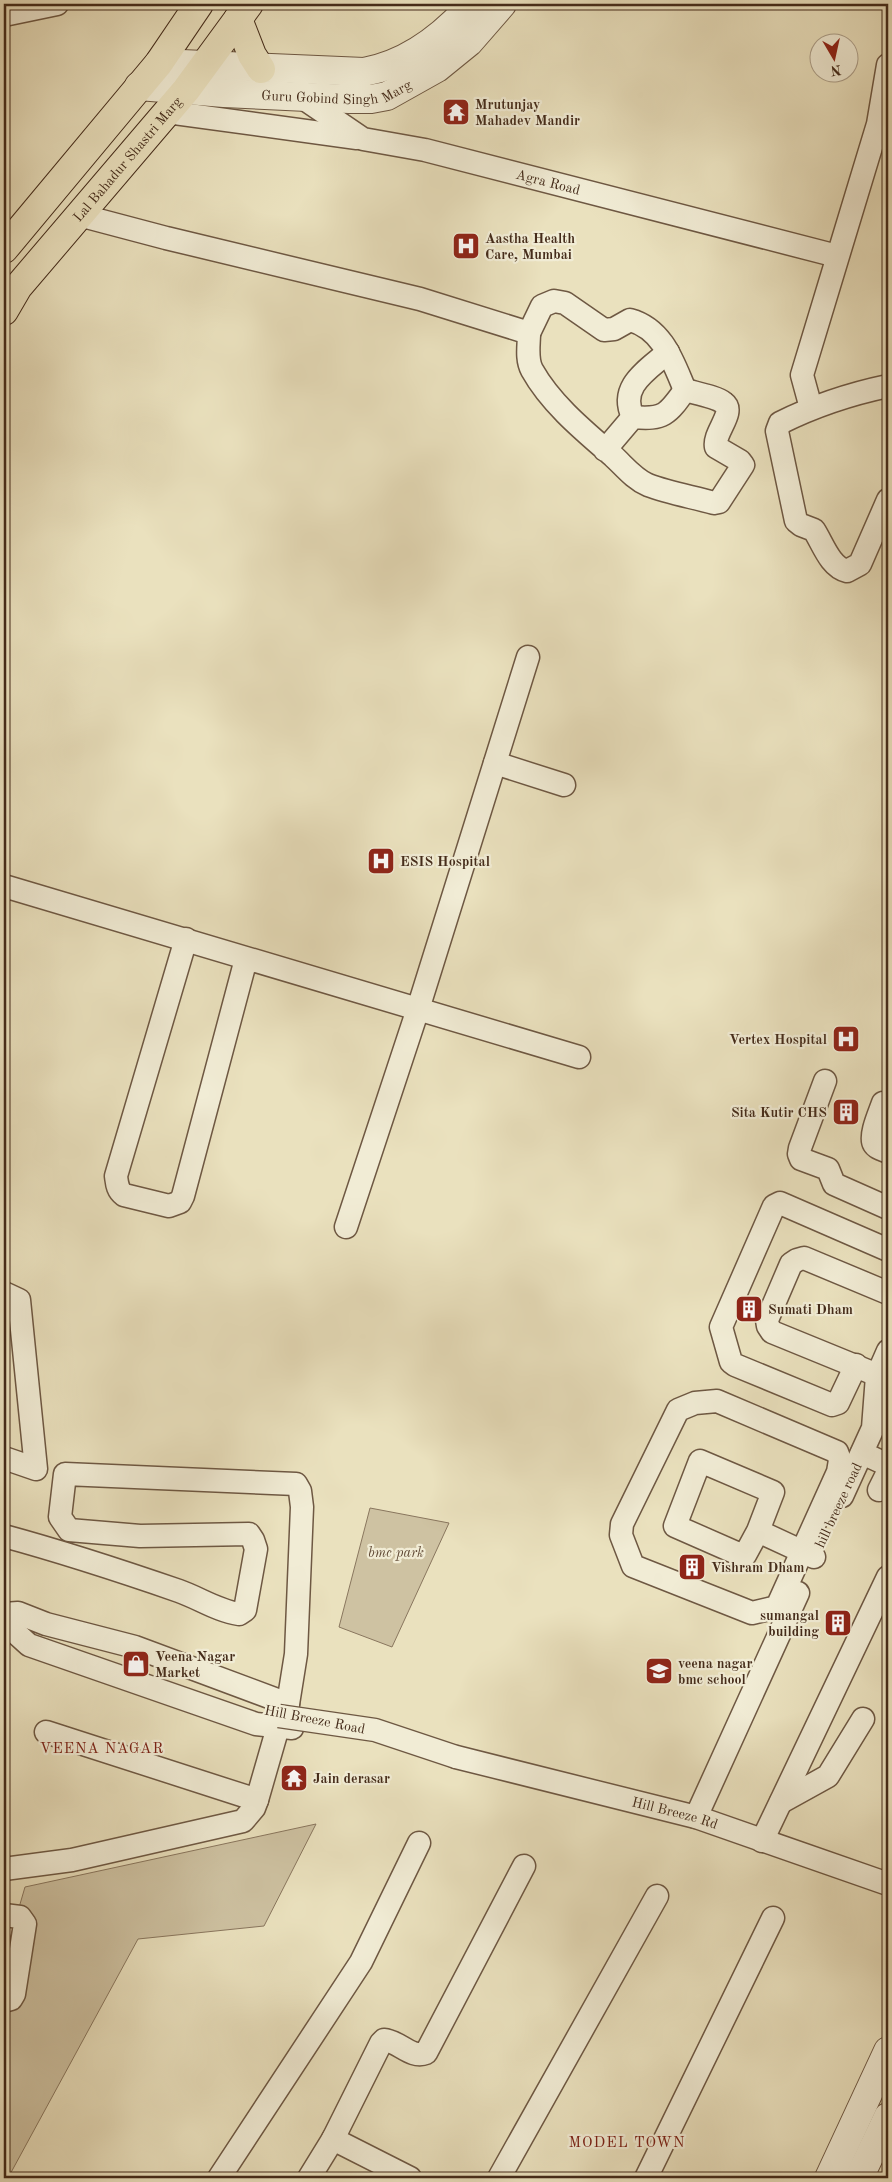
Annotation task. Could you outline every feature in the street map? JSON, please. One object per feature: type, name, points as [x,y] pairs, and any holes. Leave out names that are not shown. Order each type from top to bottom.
[{"type":"main road","points":[[4,249],[159,63],[199,4]]},
{"type":"main road","points":[[243,11],[252,55],[273,69]]},
{"type":"main road","name":"Lal Bahadur Shastri Marg","points":[[4,311],[18,287],[186,90],[243,11]]},
{"type":"street","points":[[7,11],[57,4]]},
{"type":"street","name":"Guru Gobind Singh Marg","points":[[159,63],[364,72],[379,69],[410,57],[454,25],[472,4]]},
{"type":"street","name":"Guru Gobind Singh Marg","points":[[139,86],[298,97],[371,99],[386,96],[437,68],[469,42],[502,4]]},
{"type":"street","points":[[811,408],[802,375],[838,256],[883,126],[888,66]]},
{"type":"street","points":[[273,69],[298,97]]},
{"type":"street","name":"Agra Road","points":[[298,97],[363,139],[425,150],[838,256]]},
{"type":"street","points":[[167,112],[363,139]]},
{"type":"street","points":[[79,215],[166,238],[420,299],[530,333]]},
{"type":"street","points":[[554,301],[565,302],[604,330],[614,329],[630,320],[635,321],[658,336],[668,352],[686,390],[724,402],[728,408],[728,414],[714,440],[716,446],[740,461],[743,466],[719,502],[714,503],[648,485],[637,479],[578,426],[531,369],[528,356],[530,333],[542,306],[554,301]]},
{"type":"street","points":[[633,417],[629,408],[630,389],[635,382],[668,352]]},
{"type":"street","points":[[888,386],[864,391],[811,408],[780,423],[777,431],[796,521],[814,530],[834,564],[839,569],[847,571],[860,564],[888,500]]},
{"type":"street","points":[[633,417],[659,416],[670,411],[686,390]]},
{"type":"street","points":[[605,450],[633,417]]},
{"type":"street","points":[[346,1227],[418,1009],[528,657]]},
{"type":"street","points":[[495,763],[564,784]]},
{"type":"street","points":[[4,886],[579,1057]]},
{"type":"street","points":[[186,939],[116,1176],[117,1185],[120,1192],[124,1195],[169,1206],[180,1202],[246,959]]},
{"type":"street","points":[[825,1081],[800,1148],[799,1154],[801,1159],[828,1169],[834,1184],[888,1208]]},
{"type":"street","points":[[883,1103],[872,1136],[873,1143],[877,1147],[888,1152]]},
{"type":"street","points":[[856,1365],[838,1403],[832,1405],[735,1365],[731,1362],[721,1327],[777,1203],[888,1250]]},
{"type":"street","points":[[877,1376],[856,1365],[772,1332],[768,1326],[768,1320],[792,1264],[804,1258],[888,1293]]},
{"type":"street","points":[[4,1293],[19,1300],[36,1469]]},
{"type":"street","name":"hill breeze road","points":[[696,1817],[808,1554],[862,1453],[881,1431],[877,1376],[888,1351]]},
{"type":"street","points":[[716,1401],[837,1452],[840,1460],[838,1472],[808,1554],[777,1607],[752,1613],[633,1566],[621,1535],[622,1524],[678,1410],[695,1403],[716,1401]]},
{"type":"street","points":[[862,1453],[888,1465]]},
{"type":"street","points":[[4,1458],[36,1469],[65,1474],[296,1484],[300,1491],[302,1507],[296,1654],[282,1716],[254,1808],[243,1821],[72,1860],[4,1870]]},
{"type":"street","points":[[700,1461],[773,1492],[758,1531],[748,1552],[745,1555],[741,1555],[675,1526],[700,1461]]},
{"type":"street","points":[[64,1552],[69,1530],[60,1517],[65,1474]]},
{"type":"street","points":[[4,1536],[64,1552],[187,1594],[228,1612],[239,1614],[245,1610],[256,1548],[248,1534],[140,1536],[69,1530]]},
{"type":"street","points":[[758,1531],[808,1554]]},
{"type":"street","points":[[762,1841],[888,1577]]},
{"type":"street","name":"Hill Breeze Road","points":[[4,1623],[282,1716],[375,1730],[456,1757]]},
{"type":"street","points":[[282,1716],[320,1730],[363,1737],[384,1745]]},
{"type":"street","points":[[781,1802],[828,1776],[864,1719]]},
{"type":"street","points":[[46,1732],[257,1800]]},
{"type":"street","name":"Hill Breeze Rd","points":[[456,1757],[696,1817],[888,1884]]},
{"type":"street","points":[[219,2178],[361,1962],[419,1844]]},
{"type":"street","points":[[309,2178],[333,2139],[381,2043],[384,2040],[390,2041],[415,2054],[421,2055],[426,2053],[524,1866]]},
{"type":"street","points":[[499,2178],[657,1896]]},
{"type":"street","points":[[4,1915],[20,1917],[26,1924],[14,1994],[11,1999],[4,2000]]},
{"type":"street","points":[[646,2178],[773,1918]]},
{"type":"street","points":[[829,2178],[888,2051]]},
{"type":"street","points":[[859,2178],[888,2116]]},
{"type":"street","points":[[333,2139],[410,2178]]},
{"type":"green space","name":"bmc park","points":[[370,1508],[449,1523],[392,1647],[339,1627]]},
{"type":"green space","points":[[316,1824],[264,1926],[138,1939],[8,2178],[4,2178],[4,1959],[25,1887]]},
{"type":"place","name":"Mrutunjay Mahadev Mandir","points":[[456,112]]},
{"type":"place","name":"Aastha Health Care, Mumbai","points":[[466,246]]},
{"type":"place","name":"ESIS Hospital","points":[[381,861]]},
{"type":"place","name":"Vertex Hospital","points":[[846,1039]]},
{"type":"place","name":"Sita Kutir CHS","points":[[846,1112]]},
{"type":"place","name":"Sumati Dham","points":[[749,1309]]},
{"type":"place","name":"Vishram Dham","points":[[692,1567]]},
{"type":"place","name":"sumangal building","points":[[838,1623]]},
{"type":"place","name":"Veena Nagar Market","points":[[136,1664]]},
{"type":"place","name":"veena nagar bmc school","points":[[659,1671]]},
{"type":"place","name":"Jain derasar","points":[[294,1778]]},
{"type":"district","name":"VEENA NAGAR","points":[[102,1748]]},
{"type":"district","name":"MODEL TOWN","points":[[627,2142]]}]
